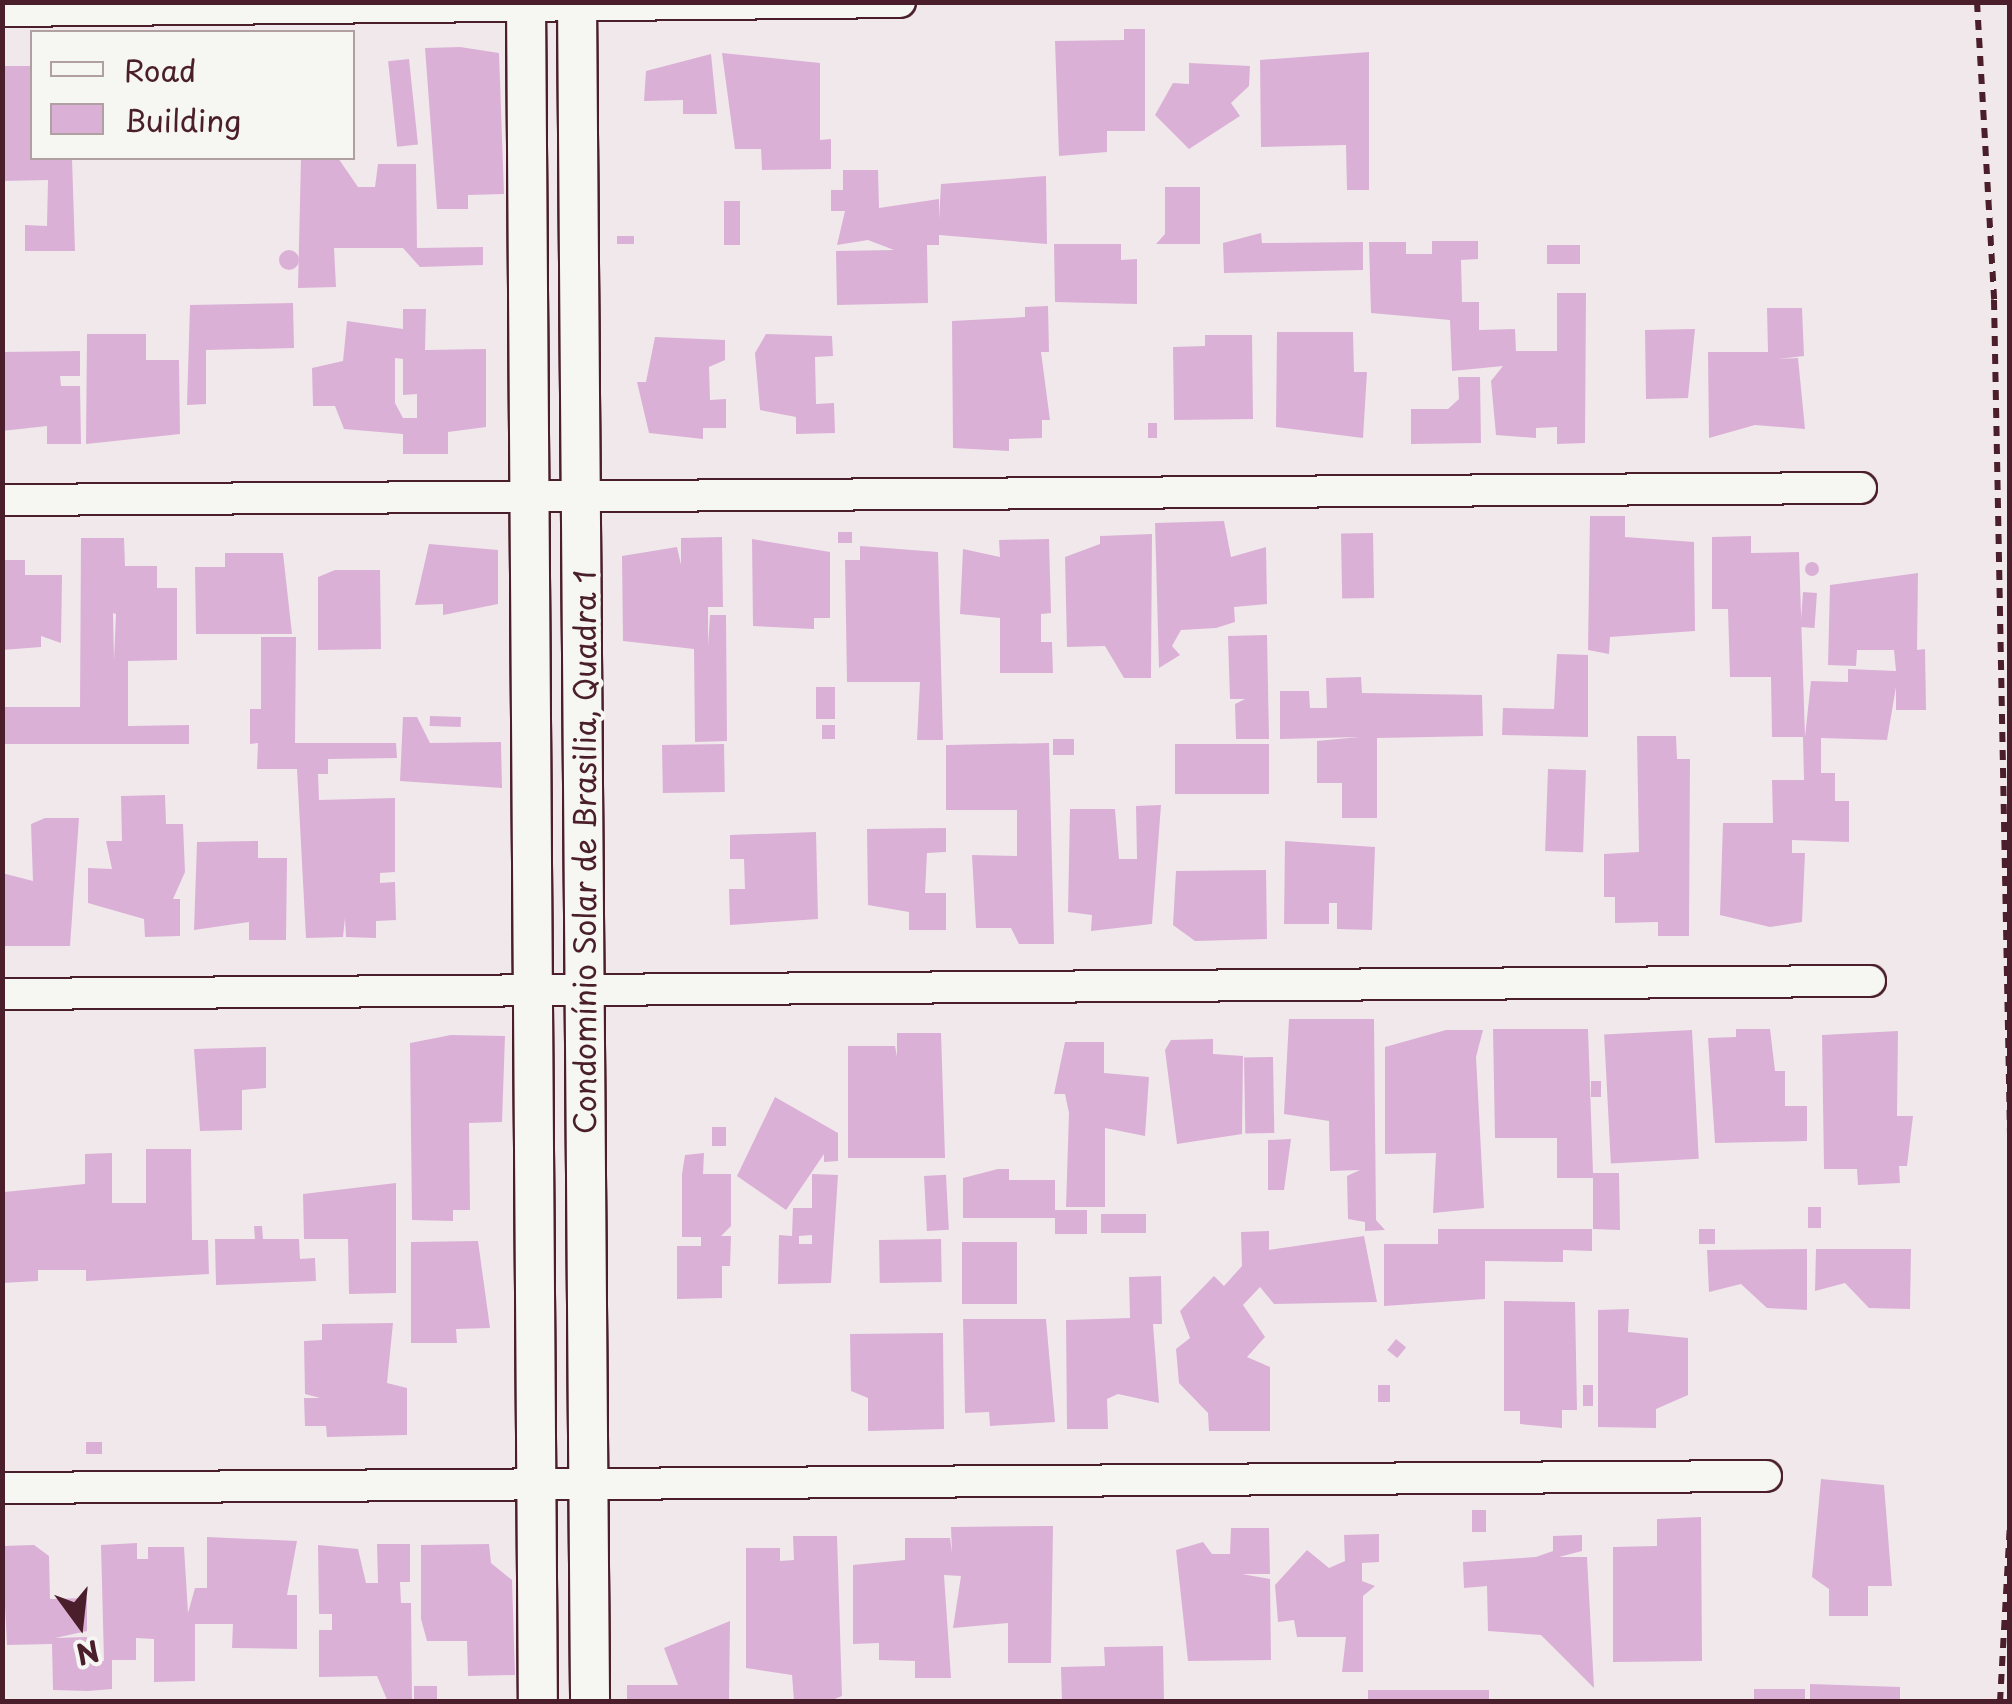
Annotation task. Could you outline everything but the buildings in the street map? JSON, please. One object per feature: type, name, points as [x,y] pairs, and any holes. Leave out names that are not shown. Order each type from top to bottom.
[{"type":"street","points":[[2,11],[900,2]]},
{"type":"street","name":"Condomínio Solar de Brasilia, Quadra 1","points":[[526,4],[538,1702]]},
{"type":"street","name":"Condomínio Solar de Brasilia, Quadra 1","points":[[578,4],[590,1702]]},
{"type":"street","points":[[2,500],[1860,488]]},
{"type":"street","points":[[2,994],[1870,981]]},
{"type":"street","points":[[2,1488],[1766,1476]]},
{"type":"path","points":[[1977,2],[1994,300],[2010,1136]]},
{"type":"path","points":[[2000,1702],[2010,1522]]}]
